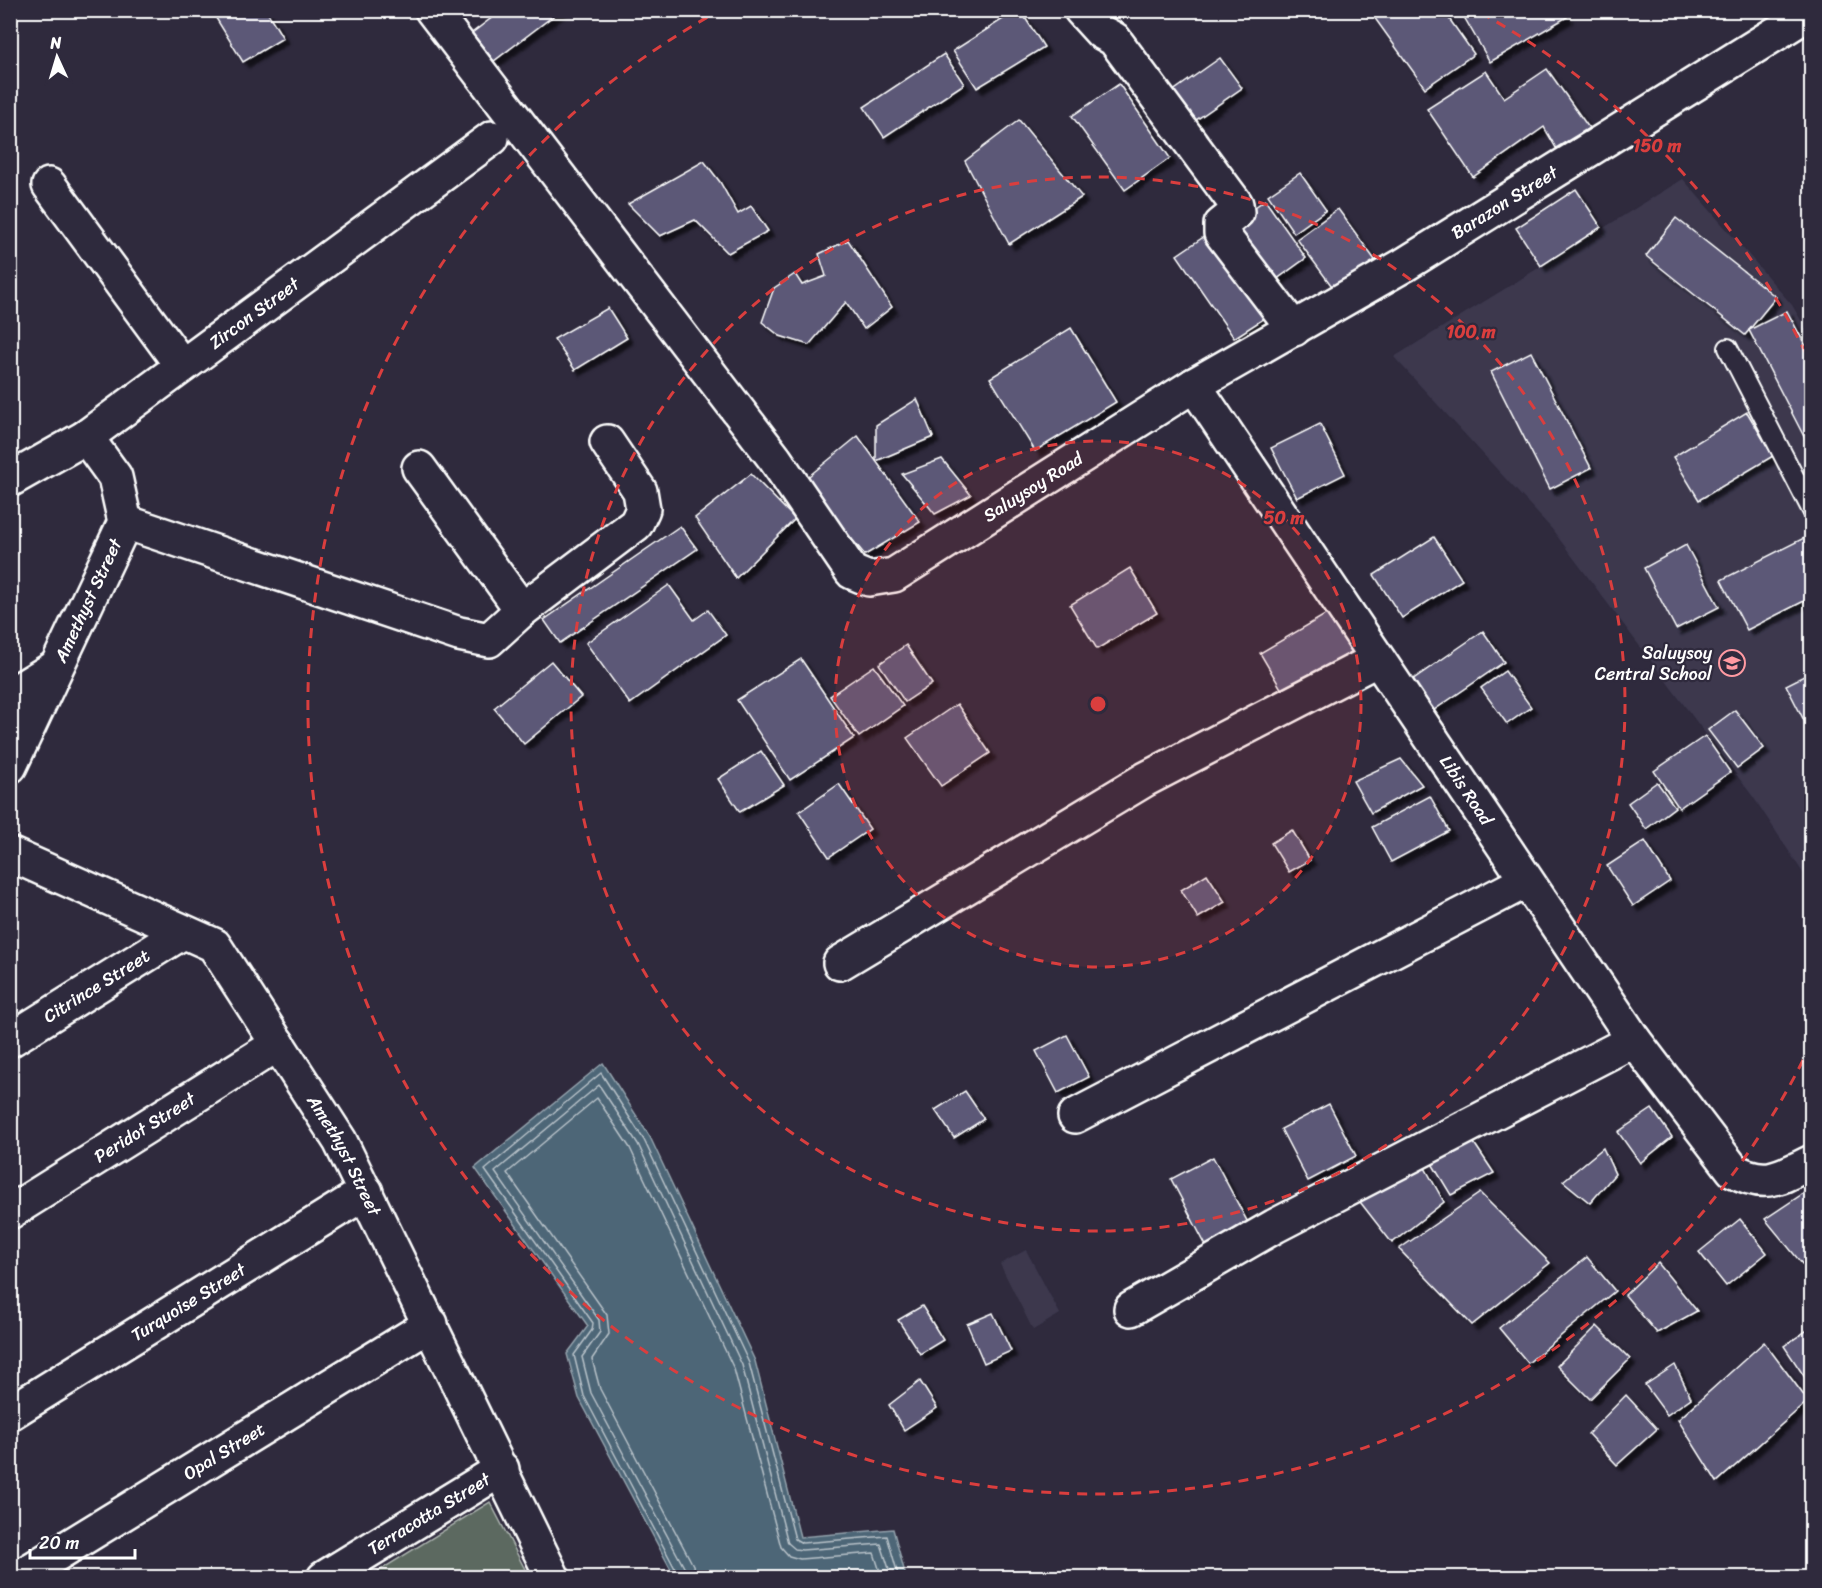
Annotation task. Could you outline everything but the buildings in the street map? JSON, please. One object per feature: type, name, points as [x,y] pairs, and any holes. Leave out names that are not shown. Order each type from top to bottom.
[{"type":"street","name":"Saluysoy Road","points":[[432,10],[775,459],[852,572],[869,579],[894,575],[1194,384]]},
{"type":"street","points":[[1081,10],[1101,32],[1114,39],[1236,204],[1237,212],[1221,225],[1221,233],[1294,329]]},
{"type":"street","name":"Barazon Street","points":[[1194,384],[1404,265],[1812,11]]},
{"type":"street","name":"Zircon Street","points":[[10,480],[86,437],[492,138]]},
{"type":"street","points":[[49,185],[182,366]]},
{"type":"street","name":"Libis Road","points":[[1194,384],[1376,660],[1634,1040],[1732,1170],[1753,1181],[1779,1177],[1812,1162]]},
{"type":"street","name":"Amethyst Street","points":[[10,766],[125,522],[116,477],[86,437]]},
{"type":"street","points":[[125,522],[459,634],[489,640],[522,610],[636,524],[643,509],[640,491],[607,442]]},
{"type":"street","points":[[419,468],[522,610]]},
{"type":"street","points":[[840,963],[1146,779],[1376,660]]},
{"type":"street","points":[[10,695],[57,667]]},
{"type":"street","name":"Amethyst Street","points":[[10,854],[213,945],[340,1141],[502,1469],[553,1578]]},
{"type":"street","points":[[1075,1116],[1526,881]]},
{"type":"street","name":"Citrince Street","points":[[10,1040],[183,932]]},
{"type":"street","points":[[1131,1309],[1275,1226],[1634,1040]]},
{"type":"street","name":"Peridot Street","points":[[10,1212],[278,1044]]},
{"type":"street","name":"Turquoise Street","points":[[10,1413],[366,1192]]},
{"type":"street","name":"Opal Street","points":[[18,1578],[431,1324]]},
{"type":"street","name":"Terracotta Street","points":[[324,1578],[502,1469]]},
{"type":"lane","points":[[1728,348],[1812,511]]},
{"type":"shaded area","name":"Saluysoy Central School","points":[[1683,179],[1792,305],[1812,339],[1811,885],[1754,798],[1551,528],[1394,357]]},
{"type":"shaded area","points":[[1026,1250],[1060,1314],[1033,1330],[1000,1264]]},
{"type":"shaded area","points":[[490,1502],[529,1577],[369,1577]]},
{"type":"water","points":[[603,1063],[650,1137],[755,1361],[800,1537],[893,1529],[906,1577],[675,1577],[579,1398],[567,1354],[588,1326],[475,1168]]},
{"type":"place","name":"Saluysoy Central School","points":[[1732,663]]}]
